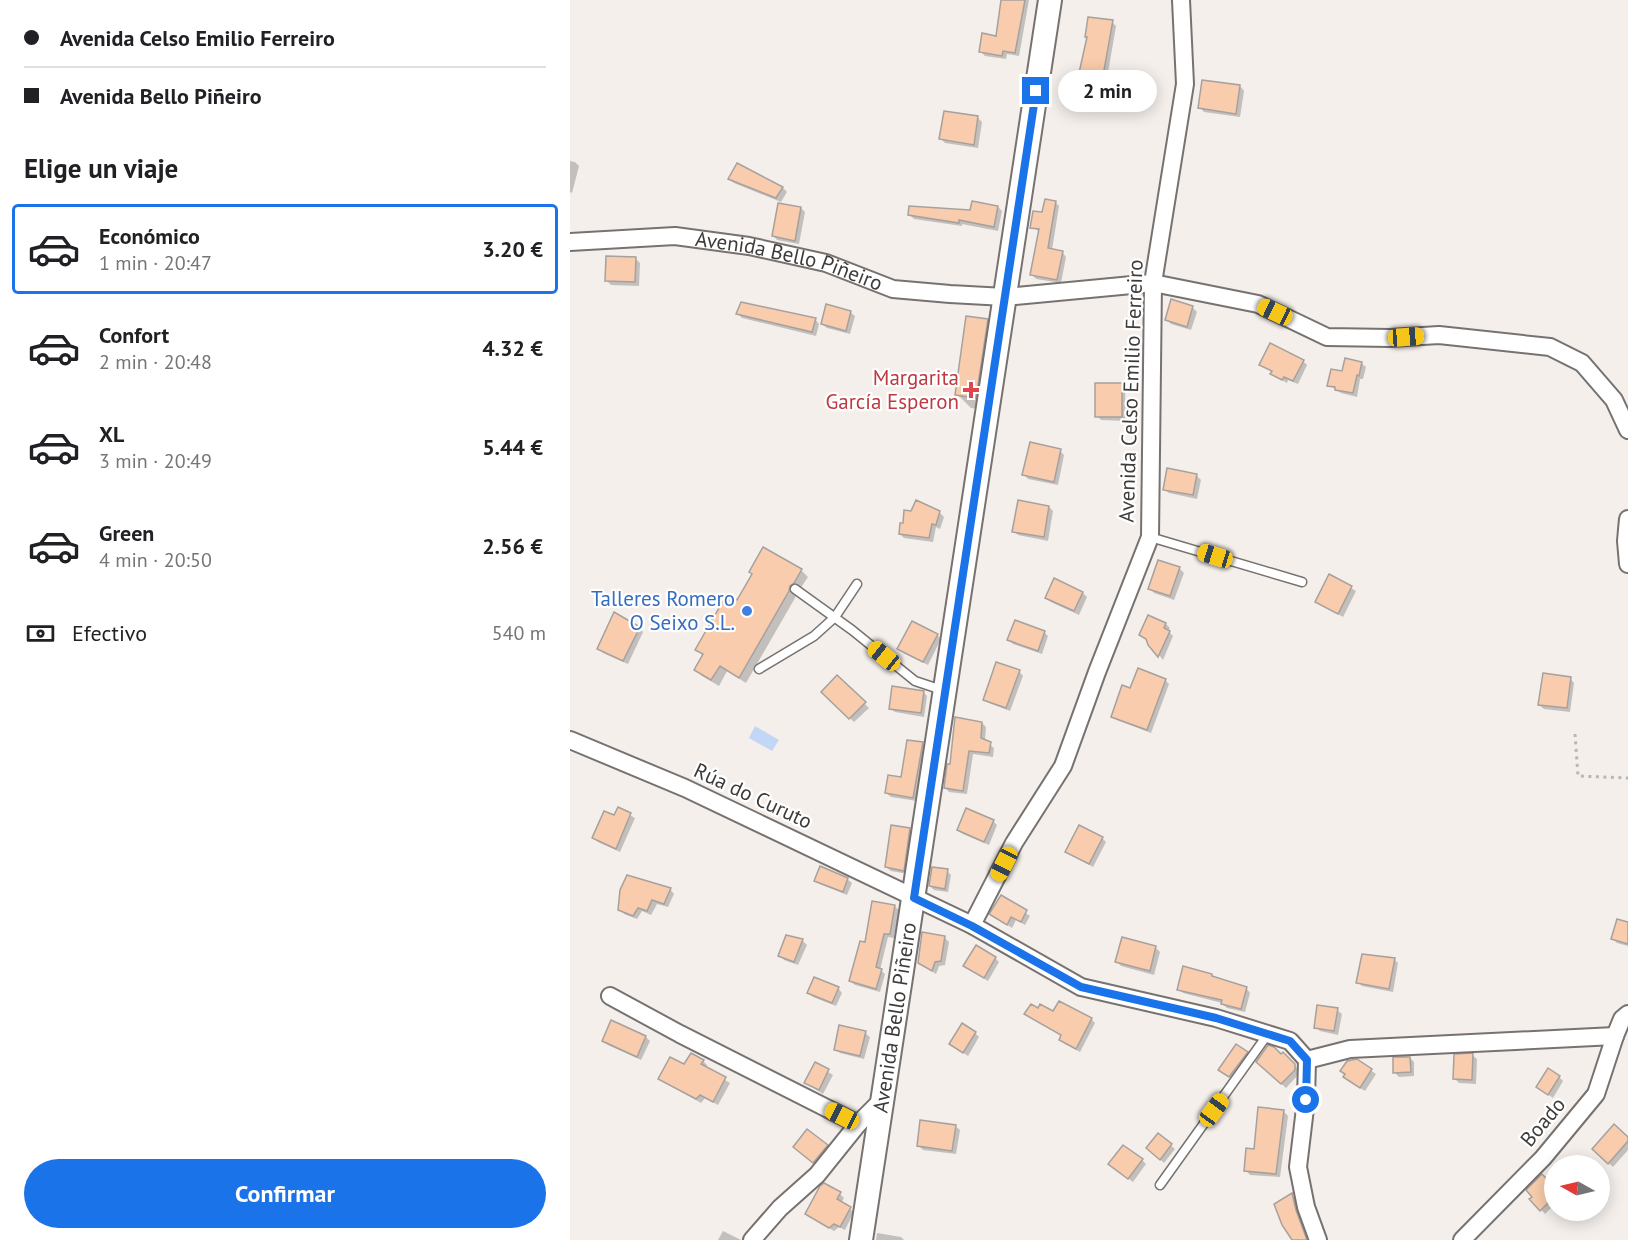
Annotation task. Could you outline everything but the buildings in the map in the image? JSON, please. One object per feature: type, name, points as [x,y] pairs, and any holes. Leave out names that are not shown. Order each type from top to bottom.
[{"type":"street","name":"Avenida Bello Piñeiro","points":[[861,1240],[1050,0]]},
{"type":"street","name":"Avenida Celso Emilio Ferreiro","points":[[972,926],[1014,843],[1063,766],[1096,672],[1150,537],[1153,283],[1185,84],[1181,0]]},
{"type":"street","name":"Avenida Bello Piñeiro","points":[[570,242],[675,236],[749,246],[826,263],[893,289],[1005,297]]},
{"type":"street","points":[[1005,297],[1153,283],[1258,304],[1327,337],[1390,338],[1439,335],[1550,348],[1582,363],[1614,400],[1628,430]]},
{"type":"street","points":[[1628,519],[1626,541],[1628,564]]},
{"type":"street","name":"Rúa do Curuto","points":[[570,740],[685,788],[914,898]]},
{"type":"street","points":[[914,898],[972,926],[1081,987],[1216,1018],[1290,1041],[1307,1060],[1306,1100],[1298,1167],[1306,1207],[1318,1240]]},
{"type":"street","points":[[610,996],[858,1124]]},
{"type":"street","name":"Boado","points":[[1462,1240],[1543,1158],[1596,1094],[1615,1036],[1622,1019],[1628,1014]]},
{"type":"street","points":[[1307,1060],[1350,1049],[1615,1036]]},
{"type":"street","points":[[752,1240],[780,1208],[817,1175],[858,1124],[882,1100]]},
{"type":"lane","points":[[1150,537],[1302,582]]},
{"type":"lane","points":[[759,669],[814,636],[835,617],[857,584]]},
{"type":"lane","points":[[795,590],[835,617],[915,681],[945,691]]},
{"type":"lane","points":[[1160,1185],[1268,1034]]},
{"type":"path","points":[[1575,734],[1578,776],[1628,778]]},
{"type":"water","points":[[755,726],[779,740],[772,751],[749,738]]},
{"type":"place","name":"Margarita García Esperon","points":[[971,390]]},
{"type":"place","name":"Talleres Romero O Seixo S.L.","points":[[747,611]]},
{"type":"route","points":[[1036,91],[914,898],[972,926],[1081,987],[1216,1018],[1290,1041],[1307,1060],[1306,1100]]}]
